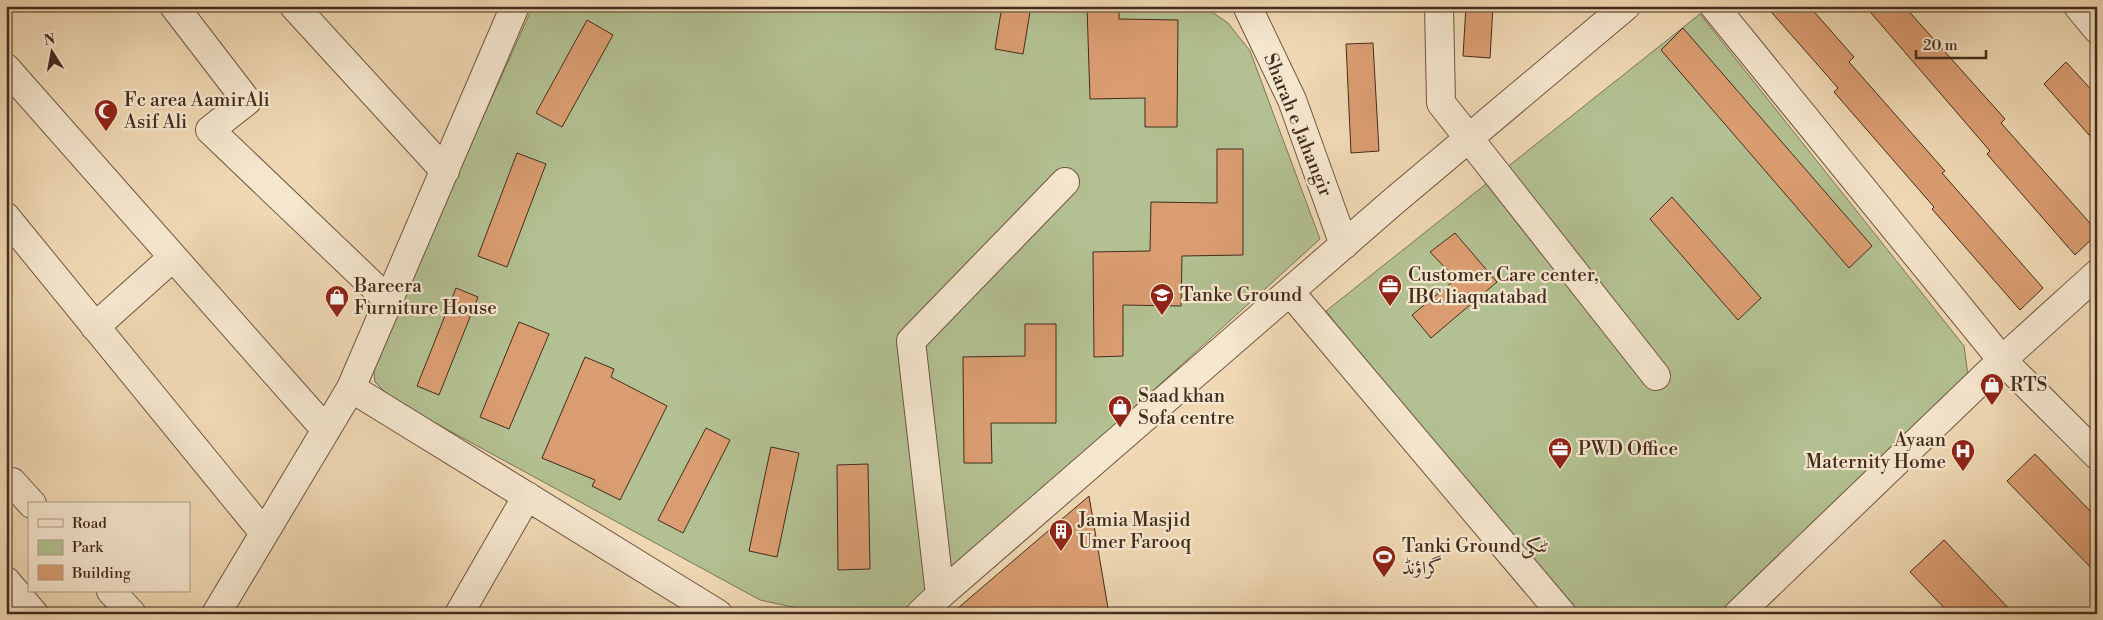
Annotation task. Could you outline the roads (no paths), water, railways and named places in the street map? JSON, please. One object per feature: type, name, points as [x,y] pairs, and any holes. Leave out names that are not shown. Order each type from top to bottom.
[{"type":"street","points":[[174,6],[247,101],[210,130],[389,301]]},
{"type":"street","points":[[294,6],[446,171]]},
{"type":"street","points":[[216,614],[351,388],[446,171],[515,6]]},
{"type":"street","points":[[1439,6],[1441,103],[1656,376]]},
{"type":"street","points":[[920,614],[940,594],[1468,138],[1626,6]]},
{"type":"street","points":[[1714,6],[2002,360],[2097,455]]},
{"type":"street","points":[[2078,6],[2097,29]]},
{"type":"street","name":"Sharah e Jahangir","points":[[1251,10],[1292,100],[1344,245]]},
{"type":"street","points":[[6,68],[326,430]]},
{"type":"street","points":[[940,594],[910,341],[1065,182]]},
{"type":"street","points":[[6,218],[264,534]]},
{"type":"street","points":[[95,327],[173,257]]},
{"type":"street","points":[[1738,614],[2002,360],[2097,274]]},
{"type":"street","points":[[1290,292],[1562,614]]},
{"type":"street","points":[[351,388],[718,614]]},
{"type":"street","points":[[12,482],[30,502]]},
{"type":"street","points":[[459,614],[527,496]]},
{"type":"street","points":[[6,581],[34,614]]},
{"type":"street","points":[[112,592],[132,614]]},
{"type":"place","name":"Fc area AamirAli Asif Ali","points":[[106,132]]},
{"type":"place","name":"Customer Care center, IBC liaquatabad","points":[[1390,307]]},
{"type":"place","name":"Tanke Ground","points":[[1162,316]]},
{"type":"place","name":"Bareera Furniture House","points":[[337,318]]},
{"type":"place","name":"RTS","points":[[1992,406]]},
{"type":"place","name":"Saad khan Sofa centre","points":[[1120,428]]},
{"type":"place","name":"PWD Office","points":[[1560,470]]},
{"type":"place","name":"Ayaan Maternity Home","points":[[1963,472]]},
{"type":"place","name":"Jamia Masjid Umer Farooq","points":[[1061,552]]},
{"type":"place","name":"Tanki Groundٹنکی گراؤنڈ","points":[[1384,578]]}]
